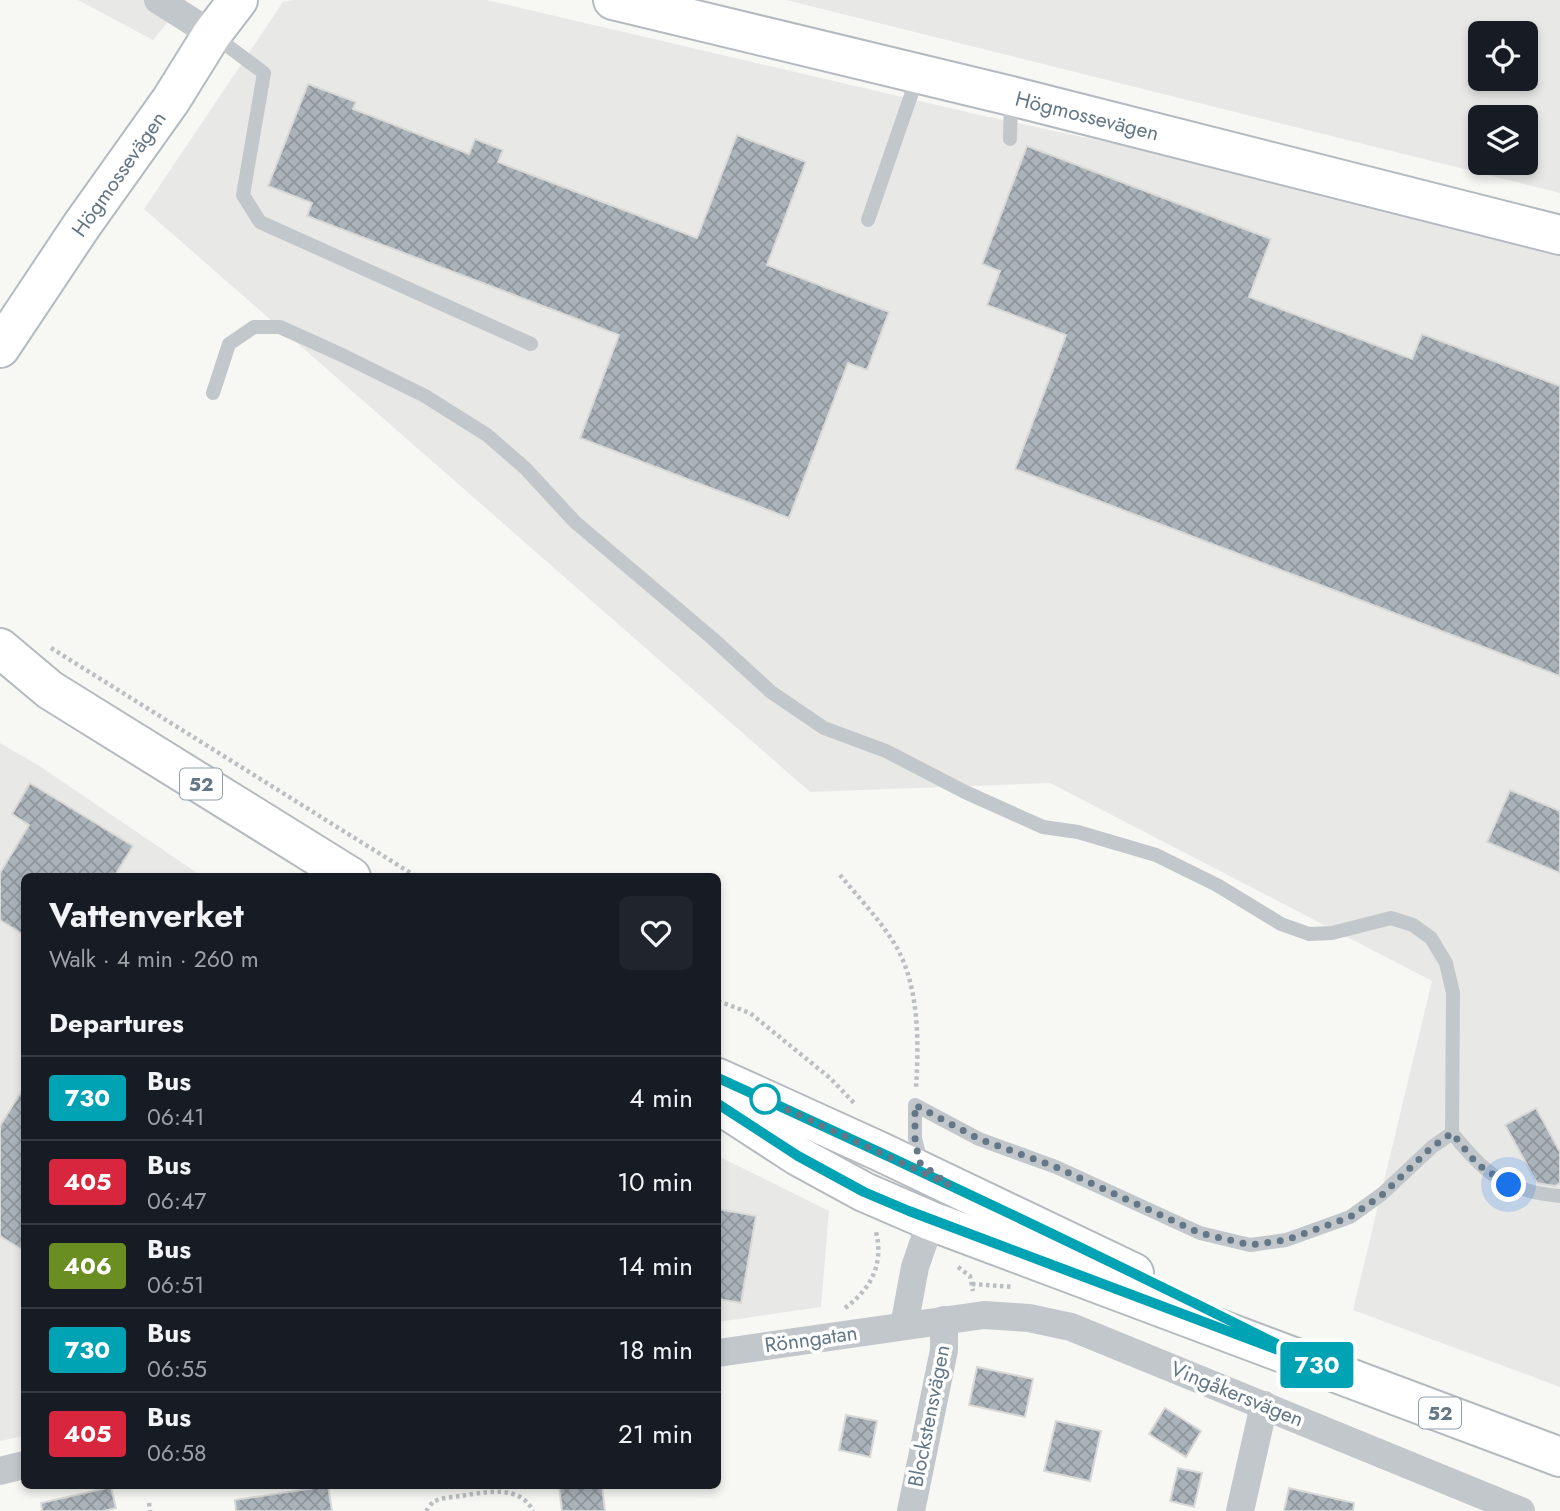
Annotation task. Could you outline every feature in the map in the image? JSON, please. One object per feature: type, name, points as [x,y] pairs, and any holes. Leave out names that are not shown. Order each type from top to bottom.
[{"type":"main road","name":"Högmossevägen","points":[[0,348],[82,225],[171,100],[212,34],[238,0]]},
{"type":"main road","name":"Högmossevägen","points":[[613,0],[1011,96],[1560,234]]},
{"type":"main road","name":"52","points":[[0,648],[14,657],[50,690],[345,873]]},
{"type":"main road","name":"52","points":[[0,673],[50,690]]},
{"type":"main road","name":"52","points":[[721,1079],[881,1152],[1321,1366]]},
{"type":"main road","name":"52","points":[[721,1106],[798,1156],[864,1192],[931,1221],[1560,1457]]},
{"type":"main road","points":[[931,1221],[949,1185]]},
{"type":"street","points":[[158,0],[212,34]]},
{"type":"street","points":[[904,1326],[915,1267],[931,1221]]},
{"type":"street","name":"Vingåkersvägen","points":[[944,1320],[984,1315],[1029,1318],[1071,1327],[1521,1511]]},
{"type":"street","name":"Rönngatan","points":[[721,1353],[944,1320]]},
{"type":"street","name":"Blockstensvägen","points":[[911,1511],[944,1350],[944,1320]]},
{"type":"street","points":[[1240,1511],[1264,1405]]},
{"type":"street","points":[[0,1471],[21,1466]]},
{"type":"lane","points":[[212,34],[264,73],[243,195],[260,222],[531,344]]},
{"type":"lane","points":[[868,220],[919,74]]},
{"type":"lane","points":[[1010,139],[1011,96]]},
{"type":"lane","points":[[213,393],[229,344],[254,327],[279,327],[330,349],[425,396],[486,435],[525,468],[575,522],[712,638],[771,692],[824,728],[886,751],[965,793],[1043,827],[1078,832],[1156,855],[1217,885],[1281,924],[1309,934],[1332,933],[1391,918],[1413,925],[1431,938],[1446,963],[1453,993],[1452,1133],[1477,1164],[1509,1185],[1542,1195],[1560,1196]]},
{"type":"lane","points":[[949,1185],[919,1162],[915,1138],[915,1105],[979,1139],[1056,1167],[1200,1233],[1250,1245],[1286,1240],[1350,1217],[1382,1195],[1432,1147],[1452,1133]]},
{"type":"path","points":[[46,644],[411,873]]},
{"type":"path","points":[[840,875],[897,949],[912,987],[917,1064],[915,1105]]},
{"type":"path","points":[[721,1002],[750,1013],[830,1079],[858,1106]]},
{"type":"path","points":[[837,1312],[862,1295],[873,1278],[879,1259],[879,1248],[877,1233],[870,1221]]},
{"type":"path","points":[[426,1511],[432,1503],[495,1490],[514,1494],[531,1506],[533,1511]]},
{"type":"path","points":[[149,1503],[150,1511]]},
{"type":"shaded area","points":[[78,0],[186,0],[153,40]]},
{"type":"shaded area","points":[[487,0],[984,116],[1560,239],[1560,1387],[1353,1310],[1432,981],[1050,783],[810,792],[144,209],[283,2]]},
{"type":"shaded area","points":[[786,0],[1560,0],[1560,193],[1488,175],[1538,175],[1538,105],[1468,105],[1468,170]]},
{"type":"shaded area","points":[[0,743],[38,765],[197,873],[21,873],[21,1437],[0,1441]]},
{"type":"shaded area","points":[[721,1157],[829,1211],[821,1307],[721,1322]]},
{"type":"building","points":[[308,84],[356,102],[353,109],[469,154],[475,139],[503,150],[498,162],[697,238],[737,135],[806,162],[767,265],[889,312],[867,370],[848,363],[789,518],[580,438],[619,335],[307,216],[312,203],[268,186]]},
{"type":"building","points":[[1027,146],[1271,239],[1249,297],[1412,359],[1422,334],[1560,386],[1560,676],[1015,469],[1066,335],[987,305],[1000,271],[982,264]]},
{"type":"building","points":[[30,783],[133,846],[116,873],[21,873],[21,933],[0,920],[0,873],[29,825],[12,814]]},
{"type":"building","points":[[1510,790],[1560,811],[1560,873],[1487,842]]},
{"type":"building","points":[[21,1092],[21,1249],[0,1236],[0,1126]]},
{"type":"building","points":[[1536,1108],[1560,1152],[1560,1183],[1555,1186],[1537,1183],[1505,1125]]},
{"type":"building","points":[[721,1210],[756,1216],[741,1303],[721,1300]]},
{"type":"building","points":[[977,1367],[1033,1379],[1025,1417],[969,1405]]},
{"type":"building","points":[[1165,1408],[1201,1431],[1186,1457],[1149,1434]]},
{"type":"building","points":[[846,1415],[877,1421],[870,1457],[839,1450]]},
{"type":"building","points":[[1056,1421],[1101,1431],[1090,1481],[1044,1471]]},
{"type":"building","points":[[1178,1468],[1202,1473],[1194,1507],[1170,1501]]},
{"type":"building","points":[[1289,1488],[1354,1503],[1353,1511],[1284,1511]]},
{"type":"building","points":[[111,1489],[116,1508],[104,1511],[42,1511],[41,1503]]},
{"type":"building","points":[[308,1489],[328,1489],[332,1511],[236,1511],[235,1500]]},
{"type":"building","points":[[559,1489],[602,1489],[605,1511],[562,1511]]},
{"type":"bus line","name":"730","points":[[721,1079],[881,1152],[1321,1366],[957,1231],[864,1192],[798,1156],[721,1106]]},
{"type":"route","points":[[765,1099],[949,1185],[919,1162],[915,1138],[915,1105],[979,1139],[1056,1167],[1200,1233],[1250,1245],[1286,1240],[1350,1217],[1382,1195],[1432,1147],[1452,1133],[1477,1164],[1509,1185]]}]
